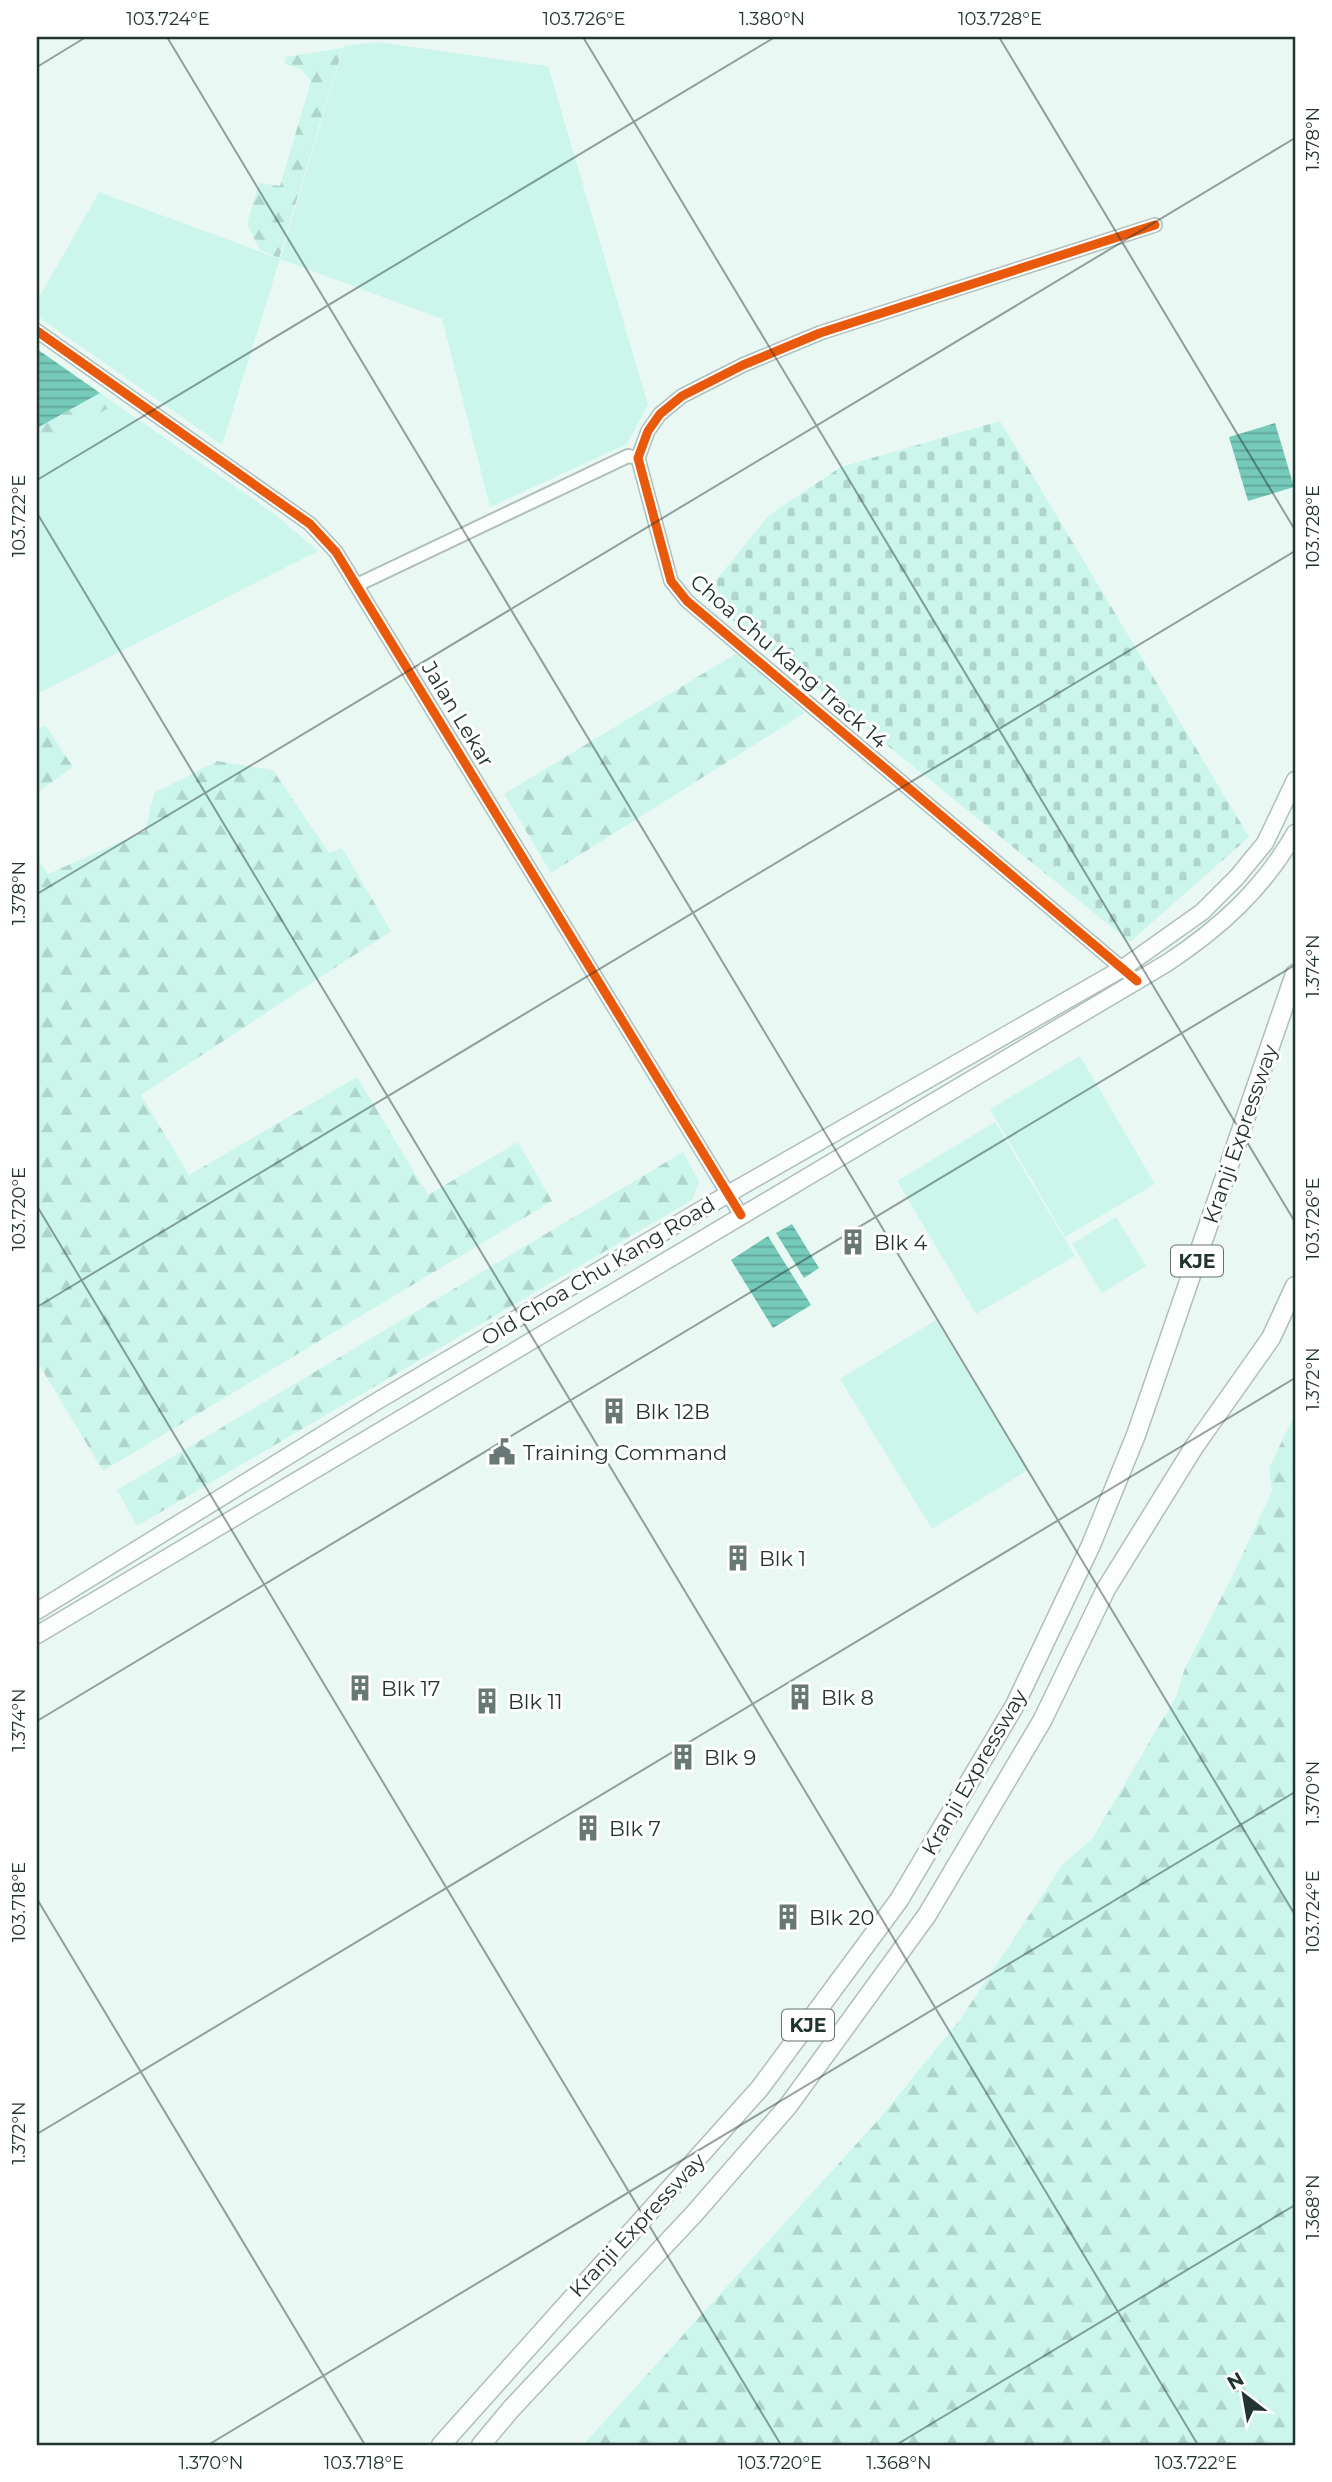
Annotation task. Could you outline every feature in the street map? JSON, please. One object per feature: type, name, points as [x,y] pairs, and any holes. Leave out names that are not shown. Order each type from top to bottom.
[{"type":"highway","name":"Kranji Expressway","points":[[441,2445],[760,2088],[899,1900],[1009,1717],[1091,1545],[1136,1435],[1295,974]]},
{"type":"highway","name":"Kranji Expressway","points":[[481,2445],[511,2409],[694,2214],[788,2106],[912,1936],[985,1820],[1042,1721],[1106,1589],[1194,1447],[1271,1338],[1295,1286]]},
{"type":"main road","name":"Old Choa Chu Kang Road","points":[[40,1606],[374,1403],[728,1194],[1123,968],[1202,912],[1237,877],[1265,843],[1295,780]]},
{"type":"main road","name":"Old Choa Chu Kang Road","points":[[37,1635],[1137,981],[1208,936],[1249,898],[1279,862],[1295,833]]},
{"type":"main road","points":[[374,1403],[383,1413],[401,1417]]},
{"type":"street","points":[[357,585],[628,457],[638,458],[648,431],[660,414],[681,396],[743,365],[820,333],[1155,225]]},
{"type":"street","name":"Jalan Lekar","points":[[37,331],[310,524],[336,552],[741,1215]]},
{"type":"street","name":"Choa Chu Kang Track 14","points":[[638,458],[671,581],[687,601],[1137,981]]},
{"type":"green space","points":[[377,42],[548,66],[648,405],[627,444],[490,507],[442,319],[280,259],[344,46]]},
{"type":"green space","points":[[343,48],[279,258],[260,250],[247,224],[259,183],[280,186],[311,81],[301,69],[285,64],[285,57]]},
{"type":"green space","points":[[99,192],[280,259],[222,445],[37,316],[37,301]]},
{"type":"green space","points":[[100,393],[272,512],[318,551],[37,694],[37,428]]},
{"type":"green space","points":[[100,393],[116,404],[37,448],[37,428]]},
{"type":"green space","points":[[1000,421],[1249,837],[1130,942],[703,596],[769,515],[841,467]]},
{"type":"green space","points":[[737,653],[805,713],[551,873],[504,794]]},
{"type":"green space","points":[[46,726],[73,767],[37,793],[37,729]]},
{"type":"green space","points":[[217,761],[273,770],[329,853],[342,848],[391,931],[141,1095],[189,1175],[357,1077],[428,1195],[518,1142],[552,1201],[103,1471],[37,1361],[37,858],[48,874],[145,831],[154,793]]},
{"type":"green space","points":[[1080,1056],[1155,1184],[1065,1237],[990,1109]]},
{"type":"green space","points":[[995,1122],[1075,1256],[976,1314],[897,1181]]},
{"type":"green space","points":[[683,1152],[699,1182],[692,1200],[137,1526],[117,1490]]},
{"type":"green space","points":[[1116,1217],[1146,1266],[1102,1293],[1072,1244]]},
{"type":"green space","points":[[936,1320],[1028,1470],[932,1529],[840,1379]]},
{"type":"green space","points":[[1295,1414],[1295,2445],[583,2445],[881,2117],[961,2018],[1063,1864],[1092,1839],[1176,1697],[1185,1668],[1272,1491],[1269,1468]]},
{"type":"shaded area","points":[[37,349],[100,393],[37,428]]},
{"type":"shaded area","points":[[1275,423],[1294,487],[1248,501],[1229,437]]},
{"type":"shaded area","points":[[792,1224],[819,1268],[804,1278],[776,1233]]},
{"type":"shaded area","points":[[768,1236],[811,1305],[773,1328],[731,1260]]},
{"type":"cycle path","points":[[1137,981],[687,601],[671,581],[638,458],[648,431],[660,414],[682,396],[743,365],[820,333],[1155,225]]},
{"type":"cycle path","points":[[37,331],[310,524],[336,552],[741,1215]]},
{"type":"place","name":"Blk 4","points":[[853,1242]]},
{"type":"place","name":"Blk 12B","points":[[614,1411]]},
{"type":"place","name":"Training Command","points":[[502,1452]]},
{"type":"place","name":"Blk 1","points":[[738,1558]]},
{"type":"place","name":"Blk 17","points":[[360,1688]]},
{"type":"place","name":"Blk 8","points":[[800,1697]]},
{"type":"place","name":"Blk 11","points":[[487,1701]]},
{"type":"place","name":"Blk 9","points":[[683,1757]]},
{"type":"place","name":"Blk 7","points":[[588,1828]]},
{"type":"place","name":"Blk 20","points":[[788,1917]]}]
